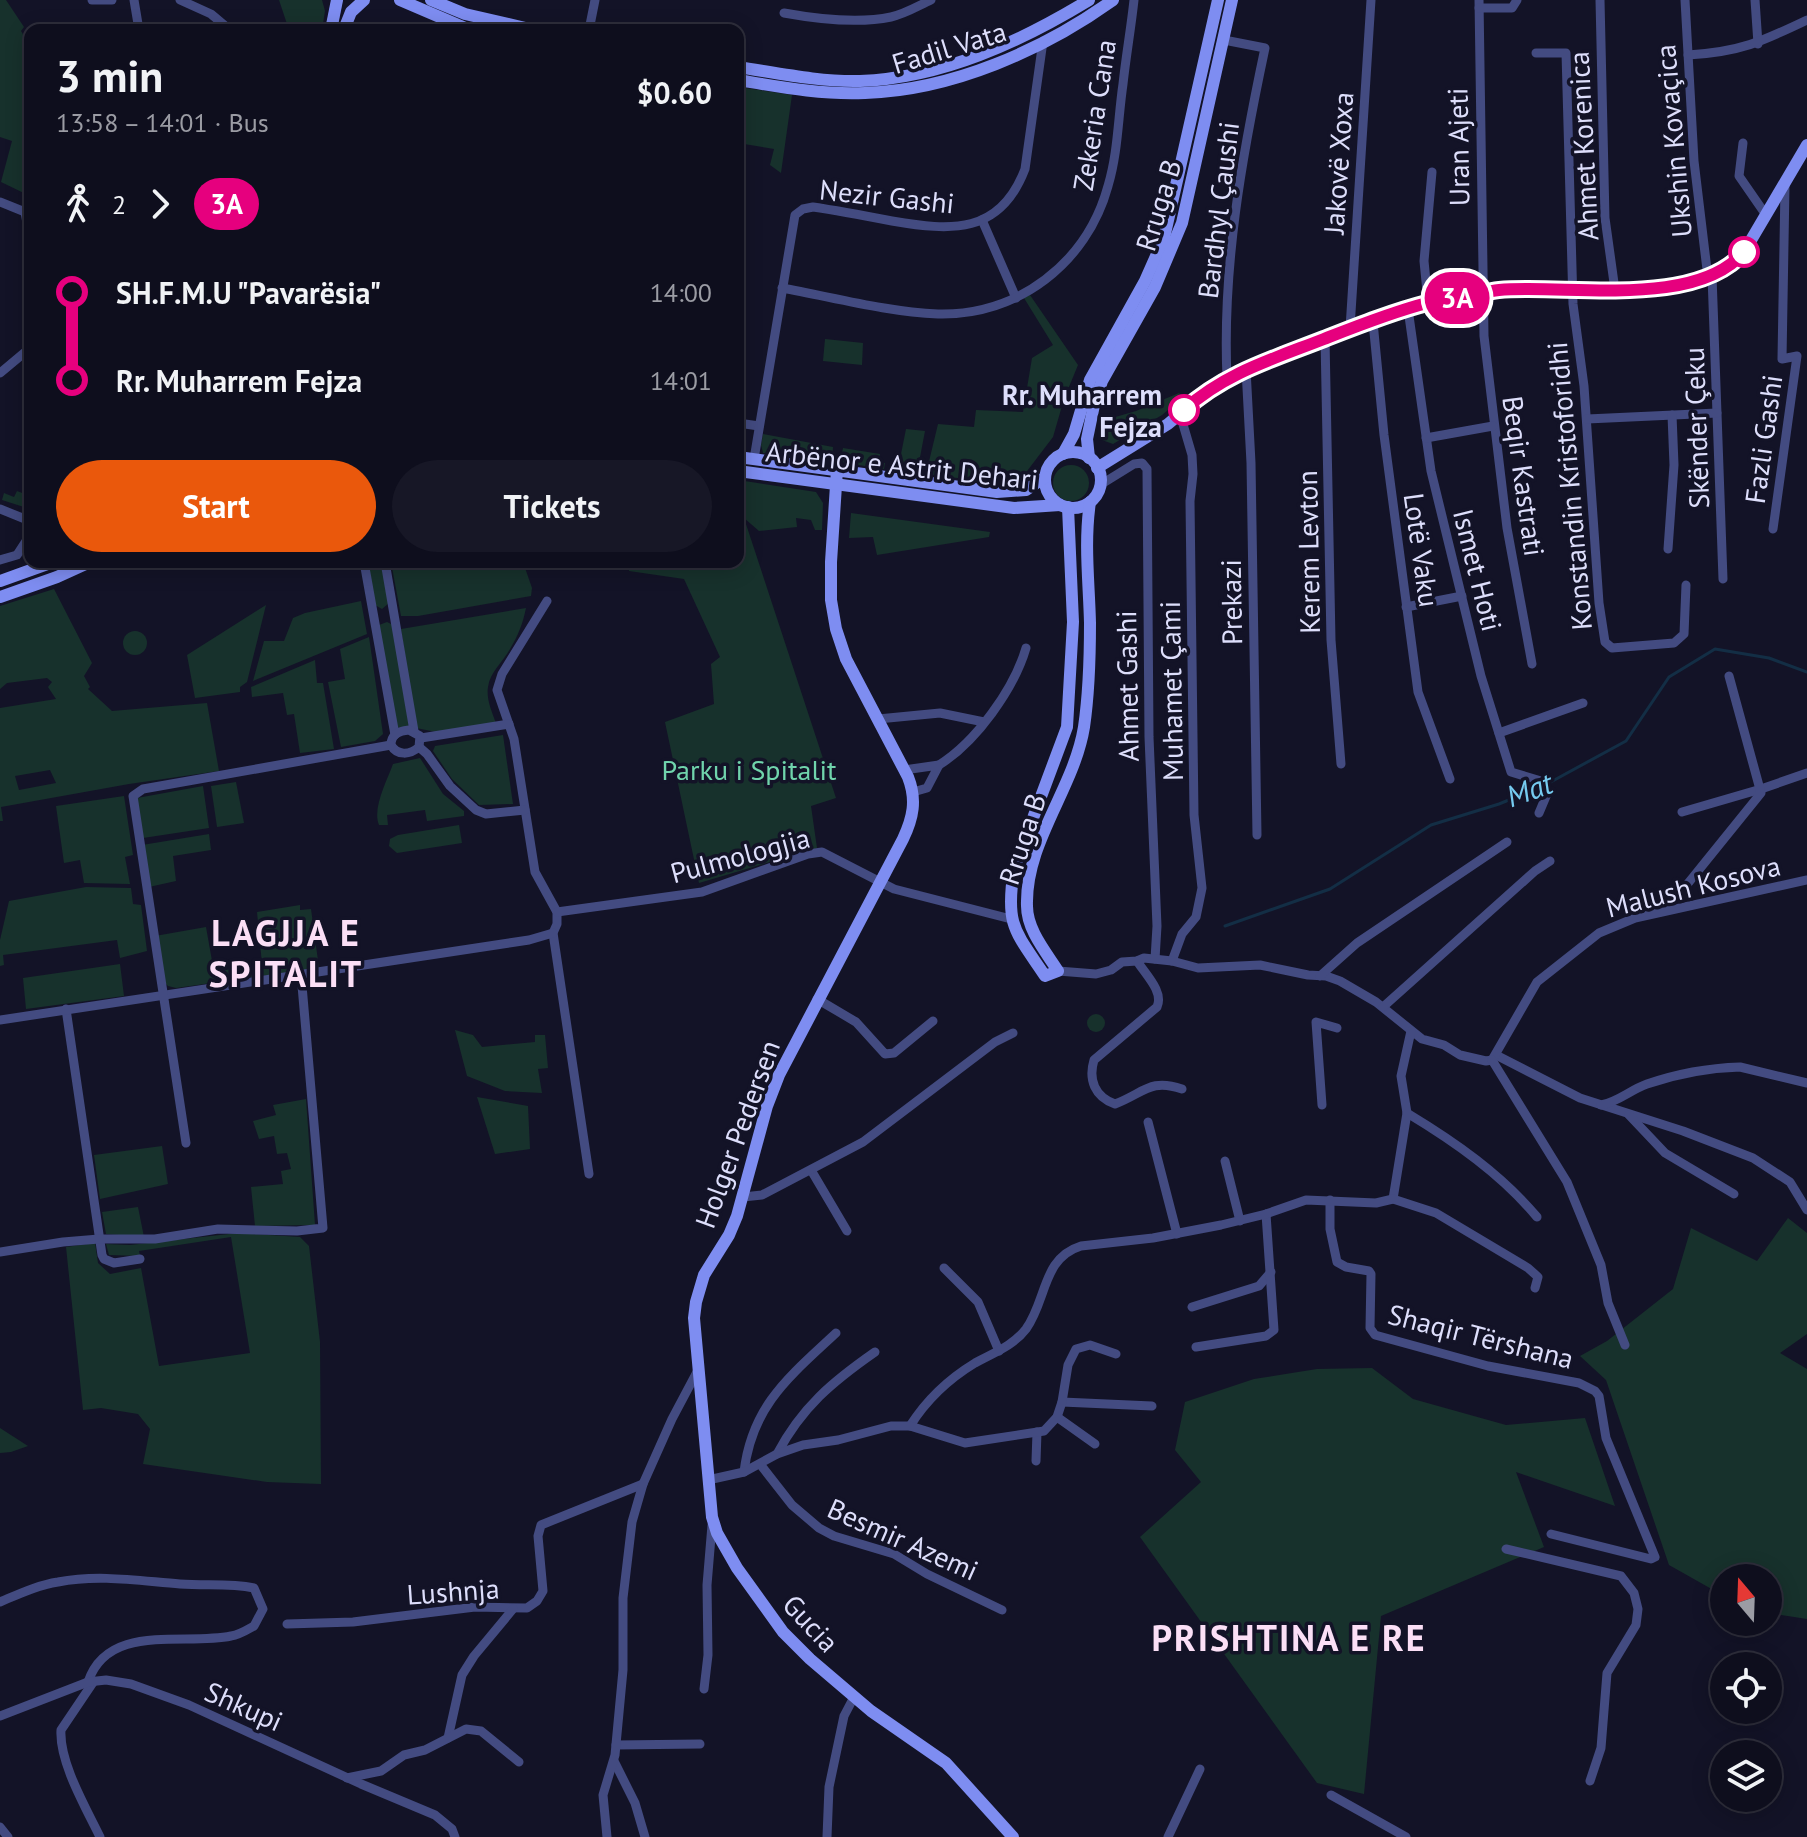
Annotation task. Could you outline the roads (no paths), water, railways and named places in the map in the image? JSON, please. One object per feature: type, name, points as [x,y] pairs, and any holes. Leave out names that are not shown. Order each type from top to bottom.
[{"type":"main road","points":[[346,24],[350,0]]},
{"type":"main road","points":[[346,24],[351,12],[364,0]]},
{"type":"main road","points":[[400,0],[456,24]]},
{"type":"main road","points":[[431,0],[465,14],[508,24]]},
{"type":"main road","name":"Fadil Vata","points":[[744,68],[830,80],[858,81],[905,76],[979,55],[1089,0]]},
{"type":"main road","name":"Fadil Vata","points":[[744,81],[818,91],[886,91],[924,85],[962,75],[1043,41],[1113,0]]},
{"type":"main road","name":"Rruga B","points":[[1063,454],[1074,434],[1090,380],[1145,281],[1164,238],[1218,0]]},
{"type":"main road","name":"Rruga B","points":[[1093,463],[1087,439],[1102,381],[1155,287],[1182,223],[1232,0]]},
{"type":"main road","points":[[332,24],[334,3]]},
{"type":"main road","points":[[1093,463],[1180,414],[1227,378],[1350,328],[1428,302],[1483,292],[1573,288],[1615,290],[1683,284],[1710,277],[1735,263],[1807,145]]},
{"type":"main road","points":[[1077,453],[1093,463],[1100,485],[1090,502],[1078,507],[1064,506],[1048,493],[1045,477],[1050,464],[1063,454],[1077,453]]},
{"type":"main road","name":"Arbënor e Astrit Dehari","points":[[744,458],[1007,493],[1026,490],[1045,477]]},
{"type":"main road","points":[[837,470],[831,562],[833,615],[840,645],[913,792]]},
{"type":"main road","name":"Arbënor e Astrit Dehari","points":[[744,472],[1027,509],[1064,506]]},
{"type":"main road","name":"Rruga B","points":[[1064,506],[1073,622],[1067,727],[1014,869],[1011,892],[1014,929],[1045,976],[1058,971],[1030,925],[1027,892],[1047,824],[1077,758],[1083,728],[1090,623],[1086,528],[1090,502]]},
{"type":"main road","points":[[0,581],[36,568]]},
{"type":"main road","points":[[0,597],[77,568]]},
{"type":"main road","name":"Holger Pedersen","points":[[698,1370],[694,1318],[700,1284],[729,1235],[743,1197],[773,1089],[910,823],[913,792]]},
{"type":"main road","name":"Gucia","points":[[698,1370],[712,1517],[724,1547],[765,1611],[810,1659],[854,1697],[934,1752],[1013,1837]]},
{"type":"street","points":[[92,0],[112,0]]},
{"type":"street","points":[[134,0],[138,24]]},
{"type":"street","points":[[180,0],[211,14],[223,24]]},
{"type":"street","points":[[590,24],[595,0]]},
{"type":"street","points":[[784,13],[815,18],[881,19],[896,16],[931,0]]},
{"type":"street","name":"Zekeria Cana","points":[[782,288],[937,314],[978,310],[1016,298],[1056,273],[1082,244],[1098,216],[1116,151],[1134,0]]},
{"type":"street","name":"Jakovë Xoxa","points":[[1350,328],[1371,0]]},
{"type":"street","points":[[1479,4],[1512,8],[1517,0]]},
{"type":"street","name":"Ahmet Korenica","points":[[1600,0],[1605,218],[1615,290]]},
{"type":"street","name":"Ukshin Kovaçica","points":[[1685,0],[1695,170],[1710,277]]},
{"type":"street","points":[[1755,0],[1758,44]]},
{"type":"street","name":"Uran Ajeti","points":[[1479,4],[1483,292]]},
{"type":"street","points":[[1688,55],[1733,51],[1758,44],[1807,20]]},
{"type":"street","name":"Bardhyl Çaushi","points":[[1224,40],[1265,48],[1244,147],[1236,213],[1228,286],[1227,378]]},
{"type":"street","name":"Nezir Gashi","points":[[754,459],[793,219],[797,213],[807,208],[945,228],[982,220],[1009,197],[1025,169],[1043,41]]},
{"type":"street","name":"Konstandin Kristoforidhi","points":[[1536,53],[1566,53],[1573,288],[1587,419],[1599,603],[1605,642],[1612,648],[1674,643],[1680,639],[1684,634],[1686,585]]},
{"type":"street","points":[[1743,143],[1739,176],[1766,215]]},
{"type":"street","points":[[1428,302],[1424,261],[1432,172]]},
{"type":"street","name":"Fazli Gashi","points":[[1773,529],[1797,356],[1782,359],[1785,182]]},
{"type":"street","points":[[0,202],[24,211]]},
{"type":"street","name":"Nezir Gashi","points":[[982,220],[1016,298]]},
{"type":"street","name":"Skënder Çeku","points":[[1710,277],[1723,579]]},
{"type":"street","name":"Beqir Kastrati","points":[[1483,292],[1493,426],[1507,528],[1532,664]]},
{"type":"street","name":"Ismet Hoti","points":[[1408,309],[1426,438],[1481,676],[1511,772],[1541,781],[1547,794],[1539,813]]},
{"type":"street","name":"Lotë Vaku","points":[[1373,322],[1418,692],[1450,779]]},
{"type":"street","name":"Kerem Levton","points":[[1325,339],[1331,640],[1341,764]]},
{"type":"street","points":[[0,373],[24,353]]},
{"type":"street","name":"Prekazi","points":[[1246,369],[1251,463],[1257,835]]},
{"type":"street","points":[[1587,419],[1717,413]]},
{"type":"street","name":"Muhamet Çami","points":[[1172,961],[1182,934],[1196,917],[1202,888],[1194,815],[1190,501],[1193,474],[1192,455],[1180,414]]},
{"type":"street","points":[[1668,549],[1674,465],[1672,415]]},
{"type":"street","points":[[744,424],[759,426]]},
{"type":"street","points":[[1426,438],[1493,426]]},
{"type":"street","name":"Ahmet Gashi","points":[[1100,485],[1134,464],[1142,463],[1147,469],[1149,737],[1157,926],[1155,959]]},
{"type":"street","points":[[0,509],[24,519]]},
{"type":"street","points":[[0,560],[17,555],[24,544]]},
{"type":"street","points":[[365,568],[393,740],[402,753],[418,739],[509,724]]},
{"type":"street","points":[[386,568],[418,739],[450,786],[480,813],[525,810]]},
{"type":"street","points":[[1406,607],[1462,596]]},
{"type":"street","points":[[547,601],[499,682],[498,695],[517,753],[535,872],[557,912],[553,933],[589,1174]]},
{"type":"street","points":[[913,792],[927,788],[939,765],[958,751],[993,713],[1016,676],[1026,648]]},
{"type":"street","points":[[1729,676],[1761,789]]},
{"type":"street","points":[[1499,733],[1583,703]]},
{"type":"street","points":[[878,719],[940,713],[984,722]]},
{"type":"street","points":[[186,1143],[133,798],[135,794],[143,789],[393,740],[403,730],[418,739]]},
{"type":"street","points":[[904,770],[939,765]]},
{"type":"street","points":[[1682,812],[1807,773]]},
{"type":"street","points":[[1660,912],[1668,898],[1681,892],[1706,862],[1761,789]]},
{"type":"street","points":[[1320,976],[1357,943],[1507,842]]},
{"type":"street","name":"Pulmologjia","points":[[557,912],[702,892],[816,853],[831,855],[880,882]]},
{"type":"street","points":[[1383,1007],[1550,861]]},
{"type":"street","name":"Malush Kosova","points":[[1494,1058],[1529,993],[1548,971],[1610,927],[1660,912],[1807,880]]},
{"type":"street","points":[[880,882],[894,889],[1011,919]]},
{"type":"street","points":[[0,1020],[537,939],[553,933]]},
{"type":"street","points":[[1058,971],[1096,974],[1111,970],[1122,962],[1144,958],[1198,968],[1260,965],[1340,981],[1383,1007],[1422,1039],[1444,1045],[1460,1055],[1486,1061],[1494,1058],[1580,1098],[1683,1131],[1753,1158],[1790,1182],[1807,1210]]},
{"type":"street","points":[[1137,961],[1159,992],[1160,1000],[1157,1007],[1094,1060],[1091,1082],[1106,1101],[1115,1104],[1156,1084],[1165,1083],[1182,1089]]},
{"type":"street","points":[[0,1252],[99,1239],[140,1240],[233,1228],[297,1231],[323,1228],[301,974]]},
{"type":"street","points":[[817,999],[856,1022],[885,1054],[894,1053],[933,1021]]},
{"type":"street","points":[[66,1009],[102,1255],[109,1262],[140,1259]]},
{"type":"street","points":[[1322,1105],[1316,1022],[1337,1028]]},
{"type":"street","points":[[1393,1199],[1407,1113],[1401,1076],[1411,1031]]},
{"type":"street","points":[[743,1197],[762,1195],[873,1135],[995,1042],[1013,1033]]},
{"type":"street","points":[[1494,1058],[1567,1182],[1596,1253],[1612,1314],[1625,1345]]},
{"type":"street","points":[[1601,1105],[1619,1100],[1648,1084],[1728,1067],[1807,1083]]},
{"type":"street","points":[[1407,1113],[1495,1173],[1537,1217]]},
{"type":"street","points":[[1629,1115],[1665,1153],[1734,1194]]},
{"type":"street","points":[[1148,1122],[1177,1234]]},
{"type":"street","points":[[1225,1161],[1240,1221]]},
{"type":"street","points":[[811,1170],[847,1231]]},
{"type":"street","points":[[910,1426],[931,1396],[945,1384],[1009,1345],[1026,1328],[1056,1262],[1072,1249],[1091,1244],[1177,1234],[1240,1221],[1306,1200],[1376,1203],[1393,1199],[1436,1213],[1528,1268],[1538,1277],[1535,1288]]},
{"type":"street","name":"Shaqir Tërshana","points":[[1330,1200],[1330,1229],[1337,1262],[1369,1271],[1372,1278],[1370,1328],[1375,1335],[1488,1366],[1579,1383],[1590,1387],[1599,1396],[1606,1438],[1655,1557],[1651,1559],[1551,1534]]},
{"type":"street","points":[[1196,1347],[1272,1334],[1275,1324],[1266,1214]]},
{"type":"street","points":[[944,1268],[978,1302],[999,1351]]},
{"type":"street","points":[[1192,1307],[1259,1286],[1271,1272]]},
{"type":"street","points":[[744,1472],[752,1436],[768,1401],[836,1333]]},
{"type":"street","points":[[708,1480],[744,1472],[777,1454],[803,1445],[838,1440],[891,1426],[910,1426],[965,1443],[1037,1432],[1049,1428],[1057,1417],[1068,1365],[1076,1349],[1090,1345],[1116,1354]]},
{"type":"street","points":[[777,1454],[809,1405],[875,1352]]},
{"type":"street","points":[[607,1837],[603,1795],[616,1745],[623,1670],[623,1598],[629,1542],[643,1484],[698,1370]]},
{"type":"street","points":[[1062,1402],[1152,1406]]},
{"type":"street","points":[[1057,1417],[1095,1444]]},
{"type":"street","points":[[1036,1461],[1037,1432]]},
{"type":"street","name":"Besmir Azemi","points":[[760,1464],[792,1505],[819,1528],[834,1536],[894,1554],[927,1574],[1002,1610]]},
{"type":"street","name":"Lushnja","points":[[287,1624],[353,1622],[475,1607],[527,1608],[541,1596],[543,1586],[538,1536],[545,1522],[643,1484]]},
{"type":"street","points":[[704,1689],[708,1655],[707,1585],[712,1517]]},
{"type":"street","points":[[1506,1549],[1621,1576],[1634,1593],[1638,1609],[1636,1625],[1607,1673],[1601,1748],[1590,1781]]},
{"type":"street","points":[[0,1602],[60,1581],[131,1578],[179,1584],[228,1583],[254,1588],[263,1609],[254,1626],[232,1636],[153,1639],[117,1647],[91,1672],[91,1682],[61,1730],[60,1738],[69,1770],[100,1837]]},
{"type":"street","points":[[448,1738],[462,1675],[513,1609]]},
{"type":"street","name":"Shkupi","points":[[0,1716],[91,1682],[106,1680],[131,1684],[189,1705],[435,1815],[452,1829],[455,1837]]},
{"type":"street","points":[[827,1837],[829,1787],[844,1716],[854,1697]]},
{"type":"street","points":[[347,1778],[381,1771],[404,1755],[425,1750],[466,1729],[481,1731],[519,1762]]},
{"type":"street","points":[[616,1745],[700,1744]]},
{"type":"street","points":[[614,1761],[635,1803],[645,1837]]},
{"type":"street","points":[[1168,1837],[1200,1769]]},
{"type":"street","points":[[1331,1795],[1406,1837]]},
{"type":"street","points":[[0,1827],[8,1837]]},
{"type":"waterway","name":"Mat","points":[[1547,784],[1626,741],[1669,677],[1715,649],[1769,658],[1807,672]]},
{"type":"waterway","name":"Mat","points":[[1225,926],[1330,889],[1431,825],[1499,804],[1540,787]]},
{"type":"place","name":"Rr. Muharrem Fejza","points":[[1184,410]]},
{"type":"district","name":"LAGJJA E SPITALIT","points":[[286,952]]},
{"type":"district","name":"PRISHTINA E RE","points":[[1289,1637]]},
{"type":"park label","name":"Parku i Spitalit","points":[[749,769]]}]
